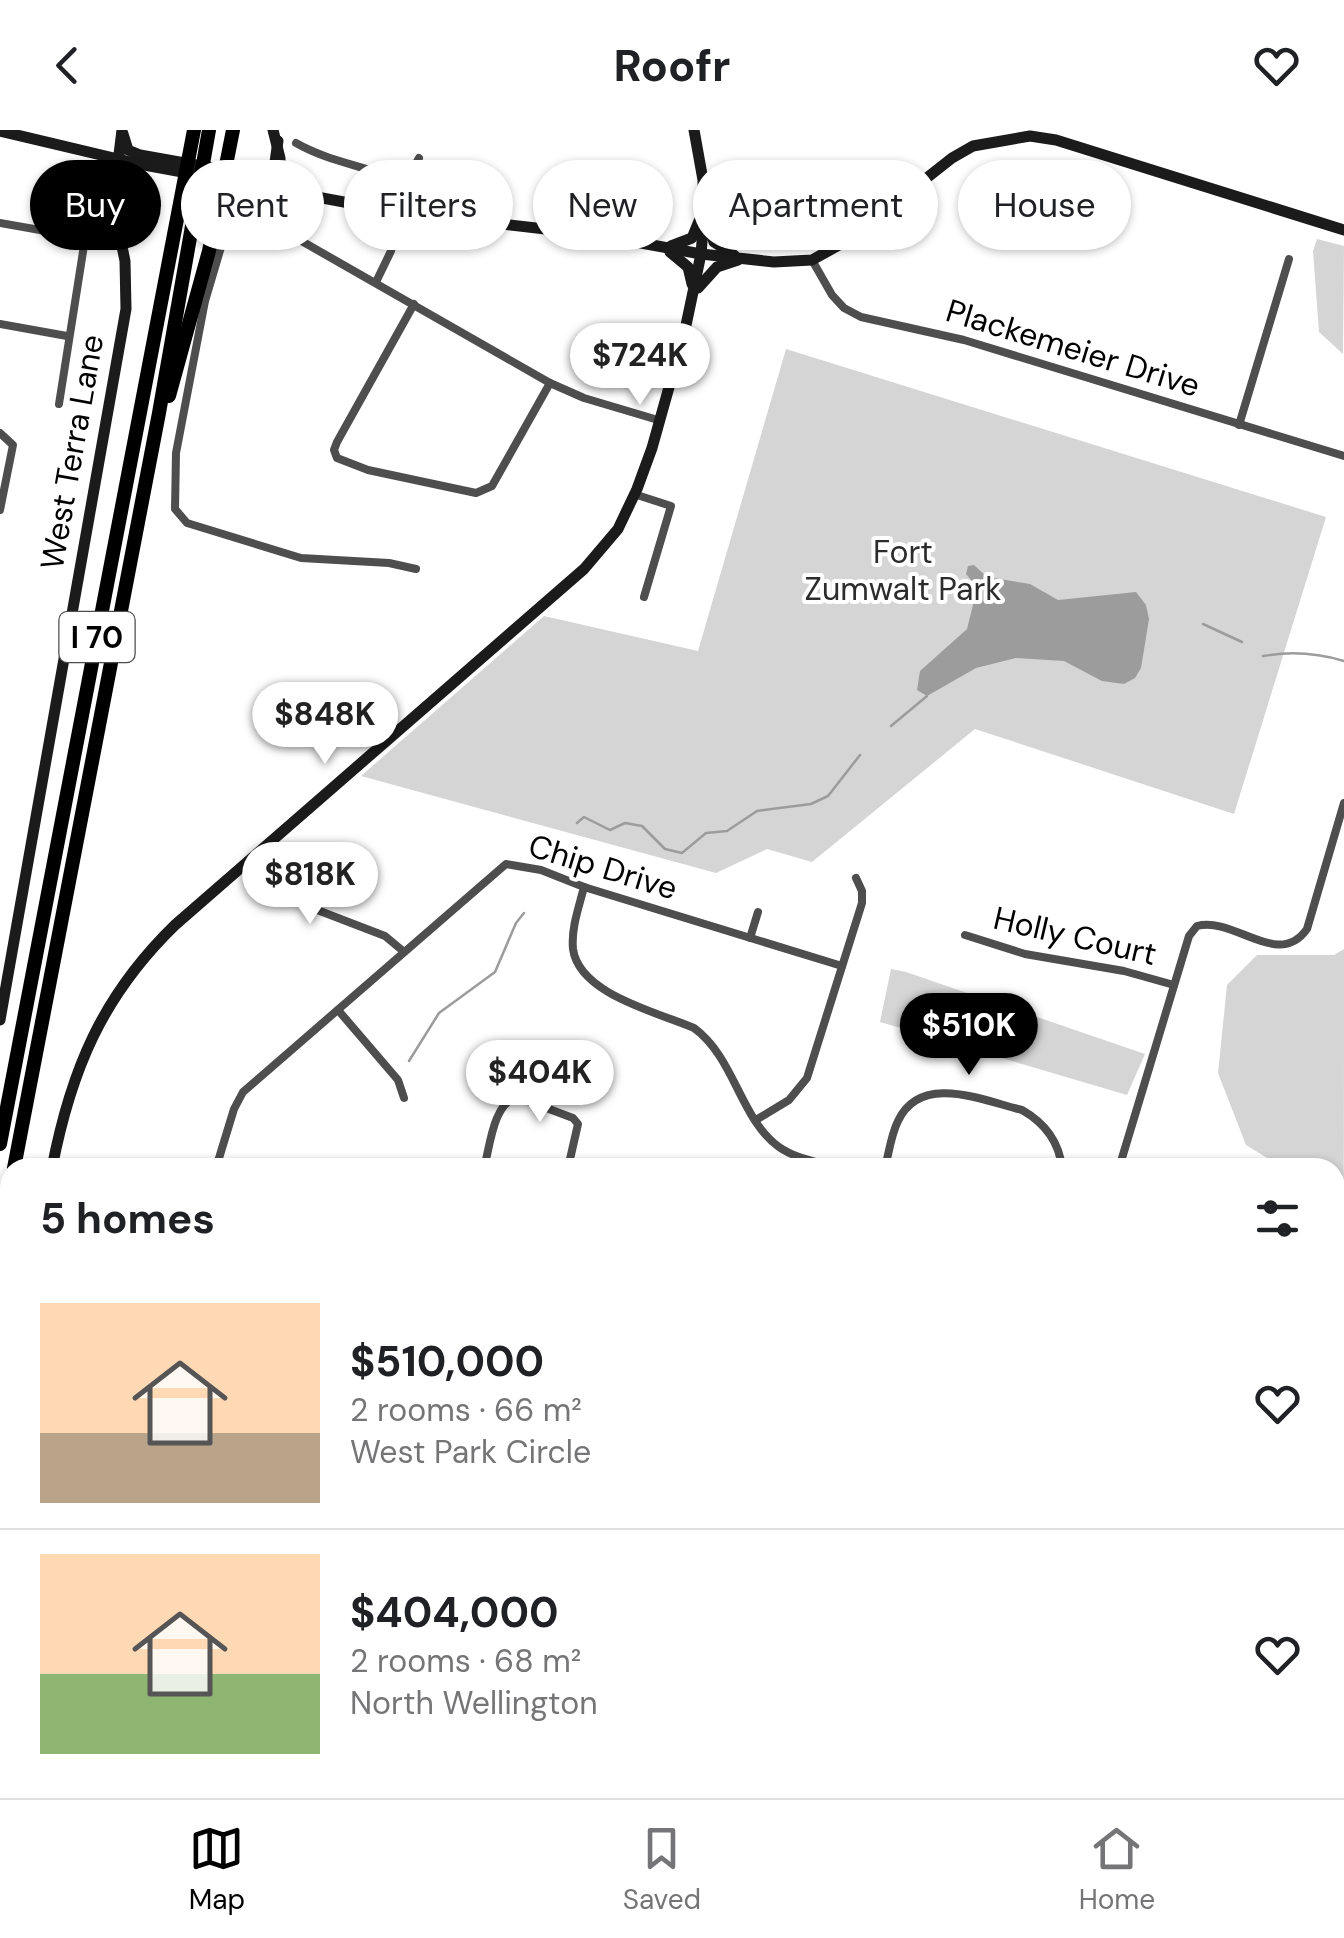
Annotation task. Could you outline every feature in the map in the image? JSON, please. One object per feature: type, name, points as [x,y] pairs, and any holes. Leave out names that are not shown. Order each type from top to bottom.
[{"type":"highway","name":"I 70","points":[[0,1144],[194,130]]},
{"type":"highway","name":"I 70","points":[[16,1158],[210,130]]},
{"type":"highway","points":[[159,413],[173,390],[213,232],[233,130]]},
{"type":"street","name":"West Terra Lane","points":[[0,1020],[126,309],[125,261],[114,203],[116,156],[122,130]]},
{"type":"street","points":[[122,130],[128,150],[139,159]]},
{"type":"street","points":[[694,130],[698,160]]},
{"type":"street","points":[[0,131],[181,167]]},
{"type":"street","points":[[673,249],[742,259],[812,260],[848,240],[952,158],[973,146],[1030,136],[1056,140],[1344,230]]},
{"type":"street","points":[[296,144],[344,164]]},
{"type":"street","points":[[416,569],[291,555],[187,523],[175,509],[176,453],[204,301],[226,227],[238,218],[253,215],[263,219],[550,383],[584,398],[658,420]]},
{"type":"street","points":[[0,223],[30,228]]},
{"type":"street","points":[[59,404],[82,250]]},
{"type":"street","points":[[376,282],[391,250]]},
{"type":"street","points":[[667,250],[688,267],[692,297]]},
{"type":"street","points":[[54,1158],[68,1097],[97,1024],[119,990],[175,926],[584,569],[618,529],[652,448],[702,250]]},
{"type":"street","points":[[727,250],[742,259]]},
{"type":"street","points":[[692,297],[708,274],[742,259]]},
{"type":"street","points":[[1238,424],[1289,259]]},
{"type":"street","name":"Plackemeier Drive","points":[[812,260],[837,301],[861,318],[964,340],[1344,456]]},
{"type":"street","points":[[414,304],[337,442],[337,458],[368,470],[483,492],[492,486],[550,383]]},
{"type":"street","points":[[0,324],[67,336]]},
{"type":"street","points":[[0,432],[13,445],[0,510]]},
{"type":"street","points":[[634,494],[670,506],[644,597]]},
{"type":"street","points":[[1122,1158],[1189,936],[1197,926],[1222,925],[1280,946],[1294,944],[1301,938],[1344,803]]},
{"type":"street","points":[[257,854],[312,908],[385,936],[404,951]]},
{"type":"street","name":"Chip Drive","points":[[219,1158],[243,1092],[506,864],[541,870],[584,887],[842,966]]},
{"type":"street","points":[[756,1120],[792,1097],[807,1078],[862,903],[856,878]]},
{"type":"street","points":[[584,887],[573,933],[578,965],[585,977],[600,989],[694,1028],[706,1037],[717,1049],[756,1120],[781,1148],[810,1158]]},
{"type":"street","points":[[750,938],[758,912]]},
{"type":"street","name":"Holly Court","points":[[966,935],[1026,954],[1124,971],[1174,985]]},
{"type":"street","points":[[565,970],[578,965]]},
{"type":"street","points":[[338,1010],[398,1080],[404,1098]]},
{"type":"street","points":[[918,1085],[924,1096]]},
{"type":"street","points":[[888,1158],[899,1118],[908,1106],[924,1096],[951,1093],[1022,1110],[1052,1136],[1059,1158]]},
{"type":"street","points":[[487,1158],[501,1108],[508,1100],[526,1099],[573,1118],[578,1124],[570,1158]]},
{"type":"green space","points":[[1317,239],[1344,246],[1343,354],[1319,332],[1313,251]]},
{"type":"green space","name":"Fort Zumwalt Park","points":[[786,349],[1326,517],[1234,814],[975,729],[812,862],[767,849],[716,873],[361,776],[544,616],[698,651]]},
{"type":"green space","points":[[1344,949],[1344,1158],[1267,1158],[1246,1145],[1218,1073],[1227,985],[1257,955],[1334,955]]},
{"type":"green space","points":[[891,969],[1145,1054],[1127,1095],[880,1022]]},
{"type":"shaded area","points":[[974,565],[987,577],[1030,584],[1058,600],[1136,592],[1146,605],[1149,619],[1141,668],[1135,678],[1124,684],[1102,681],[1064,661],[1016,658],[976,668],[927,696],[917,690],[920,671],[967,629],[975,585],[966,574],[968,566]]},
{"type":"waterway","points":[[1203,624],[1242,642]]},
{"type":"waterway","points":[[1263,656],[1304,654],[1344,661]]},
{"type":"waterway","points":[[891,726],[927,696]]},
{"type":"waterway","points":[[577,823],[584,817],[610,830],[625,823],[642,826],[665,849],[682,853],[706,833],[727,831],[757,811],[811,804],[828,796],[860,755]]},
{"type":"waterway","points":[[409,1061],[439,1013],[495,972],[524,913]]}]
